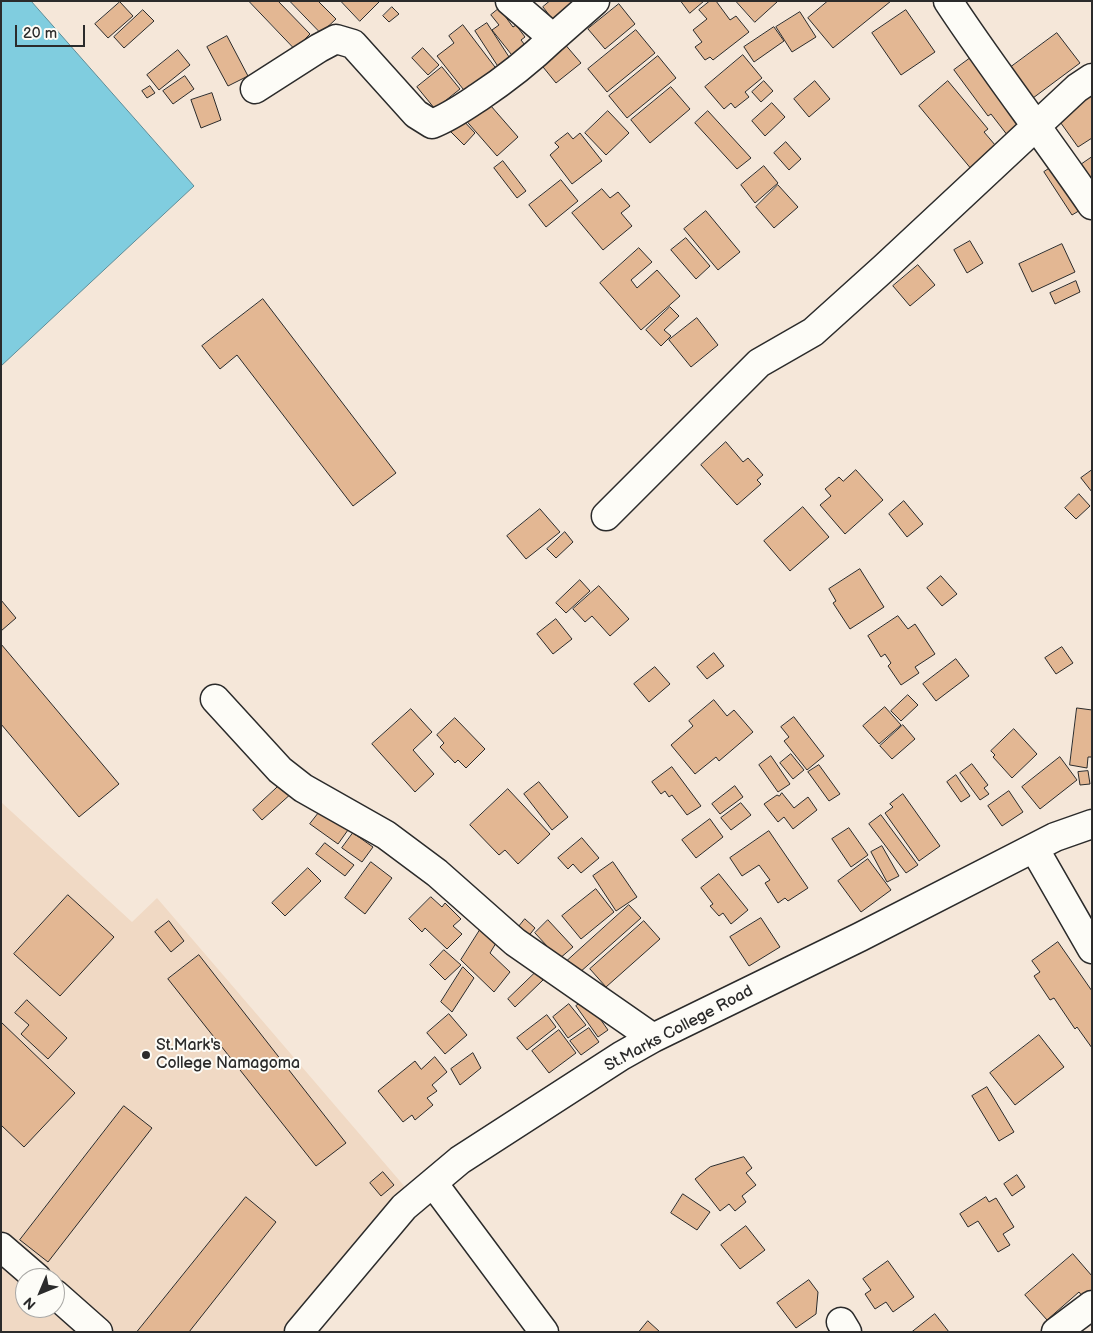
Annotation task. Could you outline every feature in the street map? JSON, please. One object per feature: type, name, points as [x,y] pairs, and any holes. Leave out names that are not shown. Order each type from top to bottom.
[{"type":"street","points":[[510,1],[553,38]]},
{"type":"street","points":[[255,89],[336,39],[353,44],[416,114],[432,124],[448,118],[531,59],[595,1]]},
{"type":"street","points":[[948,1],[979,49],[1037,126],[1092,205]]},
{"type":"street","points":[[606,516],[759,363],[812,332],[1077,88],[1092,78]]},
{"type":"street","points":[[215,699],[280,770],[303,788],[386,836],[437,874],[514,942],[653,1038]]},
{"type":"street","name":"St.Marks College Road","points":[[299,1332],[398,1214],[433,1183],[460,1160],[613,1061],[653,1038],[860,937],[1055,837],[1092,824]]},
{"type":"street","points":[[1034,848],[1092,949]]},
{"type":"street","points":[[433,1183],[544,1332]]},
{"type":"street","points":[[1,1247],[25,1268]]},
{"type":"street","points":[[65,1303],[98,1332]]},
{"type":"street","points":[[1056,1332],[1092,1305]]},
{"type":"shaded area","name":"St.Mark's College Namagoma","points":[[1,802],[132,922],[157,898],[405,1187],[284,1332],[1,1332]]},
{"type":"water","points":[[1,1],[31,1],[194,186],[1,366]]},
{"type":"building","points":[[249,1],[278,1],[310,34],[295,49]]},
{"type":"building","points":[[290,1],[318,1],[336,19],[321,33]]},
{"type":"building","points":[[341,1],[380,1],[360,21]]},
{"type":"building","points":[[550,1],[577,1],[553,20],[543,7]]},
{"type":"building","points":[[681,1],[704,1],[690,13]]},
{"type":"building","points":[[710,1],[716,1],[730,20],[736,16],[749,32],[713,60],[710,57],[705,60],[695,47],[702,42],[693,30],[707,19],[699,10]]},
{"type":"building","points":[[736,1],[776,1],[777,2],[755,22]]},
{"type":"building","points":[[828,1],[891,1],[833,48],[808,18]]},
{"type":"building","points":[[120,2],[133,16],[108,38],[95,24]]},
{"type":"building","points":[[507,2],[513,10],[505,16],[513,27],[516,25],[525,37],[521,40],[528,49],[515,59],[492,30],[499,25],[491,15]]},
{"type":"building","points":[[619,4],[635,24],[605,49],[588,29]]},
{"type":"building","points":[[392,7],[399,14],[389,22],[383,16]]},
{"type":"building","points":[[143,10],[154,21],[124,48],[114,37]]},
{"type":"building","points":[[906,10],[935,52],[901,75],[872,33]]},
{"type":"building","points":[[800,12],[816,37],[792,52],[776,27]]},
{"type":"building","points":[[487,23],[511,60],[499,68],[475,31]]},
{"type":"building","points":[[463,25],[498,71],[467,94],[437,56],[454,43],[449,36]]},
{"type":"building","points":[[774,27],[784,41],[754,62],[744,47]]},
{"type":"building","points":[[636,30],[655,53],[607,92],[588,69]]},
{"type":"building","points":[[1057,33],[1080,63],[1033,98],[1011,67]]},
{"type":"building","points":[[227,36],[248,76],[228,86],[207,47]]},
{"type":"building","points":[[563,42],[581,63],[556,83],[539,62]]},
{"type":"building","points":[[423,48],[439,65],[428,75],[412,58]]},
{"type":"building","points":[[178,50],[190,65],[159,90],[147,75]]},
{"type":"building","points":[[980,51],[1035,116],[1008,136],[991,114],[988,116],[954,70]]},
{"type":"building","points":[[743,55],[762,78],[745,92],[749,97],[735,108],[731,103],[724,109],[705,87]]},
{"type":"building","points":[[658,56],[676,78],[627,118],[609,96]]},
{"type":"building","points":[[442,67],[460,89],[435,109],[417,87]]},
{"type":"building","points":[[185,76],[194,89],[173,104],[163,91]]},
{"type":"building","points":[[764,81],[773,91],[761,102],[752,92]]},
{"type":"building","points":[[815,81],[830,99],[809,117],[794,99]]},
{"type":"building","points":[[948,81],[988,129],[984,132],[1001,152],[982,182],[919,106]]},
{"type":"building","points":[[150,86],[155,93],[147,98],[142,91]]},
{"type":"building","points":[[671,87],[690,109],[650,143],[631,120]]},
{"type":"building","points":[[212,93],[221,120],[201,128],[191,100]]},
{"type":"building","points":[[1092,95],[1092,138],[1078,147],[1058,119]]},
{"type":"building","points":[[484,98],[518,137],[497,156],[463,117]]},
{"type":"building","points":[[772,103],[785,117],[765,136],[752,121]]},
{"type":"building","points":[[608,111],[629,133],[606,155],[585,133]]},
{"type":"building","points":[[708,111],[751,158],[737,169],[695,123]]},
{"type":"building","points":[[461,118],[475,133],[464,145],[449,130]]},
{"type":"building","points":[[568,133],[573,139],[580,133],[602,161],[572,184],[550,155],[559,147],[555,143]]},
{"type":"building","points":[[786,142],[801,159],[789,170],[774,153]]},
{"type":"building","points":[[1092,157],[1092,183],[1079,166]]},
{"type":"building","points":[[1064,159],[1092,203],[1072,215],[1044,172]]},
{"type":"building","points":[[503,161],[526,191],[517,198],[494,168]]},
{"type":"building","points":[[764,166],[778,183],[755,203],[741,185]]},
{"type":"building","points":[[561,180],[578,201],[546,227],[529,205]]},
{"type":"building","points":[[778,185],[798,207],[774,228],[756,207]]},
{"type":"building","points":[[602,189],[610,198],[618,192],[630,206],[621,213],[632,226],[603,250],[572,213]]},
{"type":"building","points":[[706,211],[740,252],[718,270],[684,229]]},
{"type":"building","points":[[686,238],[710,266],[696,279],[671,250]]},
{"type":"building","points":[[970,241],[983,263],[967,273],[954,250]]},
{"type":"building","points":[[1062,244],[1075,272],[1032,292],[1019,264]]},
{"type":"building","points":[[639,248],[652,262],[631,280],[637,288],[657,270],[680,296],[641,330],[600,283]]},
{"type":"building","points":[[918,265],[935,285],[910,306],[893,286]]},
{"type":"building","points":[[1076,281],[1080,292],[1055,304],[1050,293]]},
{"type":"building","points":[[263,299],[396,473],[353,506],[237,355],[220,369],[202,346]]},
{"type":"building","points":[[670,307],[679,316],[664,330],[671,336],[661,346],[646,330]]},
{"type":"building","points":[[697,318],[718,345],[691,367],[669,340]]},
{"type":"building","points":[[726,442],[743,462],[748,458],[763,475],[757,480],[761,484],[737,505],[701,465]]},
{"type":"building","points":[[856,470],[883,500],[845,534],[820,505],[831,496],[825,489],[839,477],[843,481]]},
{"type":"building","points":[[1092,470],[1092,492],[1081,478]]},
{"type":"building","points":[[1079,494],[1090,506],[1076,519],[1065,508]]},
{"type":"building","points":[[904,501],[923,524],[907,537],[889,514]]},
{"type":"building","points":[[803,507],[829,537],[790,571],[764,541]]},
{"type":"building","points":[[540,509],[560,532],[526,559],[507,536]]},
{"type":"building","points":[[565,532],[573,542],[556,558],[547,549]]},
{"type":"building","points":[[860,569],[884,607],[850,629],[833,603],[836,601],[829,589]]},
{"type":"building","points":[[941,576],[957,594],[942,606],[927,588]]},
{"type":"building","points":[[580,580],[590,591],[566,613],[556,603]]},
{"type":"building","points":[[599,586],[629,619],[610,636],[592,616],[585,622],[573,609]]},
{"type":"building","points":[[1,600],[16,618],[1,631]]},
{"type":"building","points":[[898,616],[908,629],[915,624],[935,654],[915,667],[919,673],[901,685],[888,666],[891,663],[885,654],[881,657],[868,636]]},
{"type":"building","points":[[556,619],[572,639],[553,654],[537,634]]},
{"type":"building","points":[[1,644],[119,784],[79,817],[1,724]]},
{"type":"building","points":[[1062,647],[1073,663],[1056,674],[1045,658]]},
{"type":"building","points":[[714,653],[724,666],[707,679],[697,667]]},
{"type":"building","points":[[956,659],[969,676],[936,701],[923,684]]},
{"type":"building","points":[[655,667],[670,684],[649,702],[634,684]]},
{"type":"building","points":[[908,695],[918,705],[901,721],[891,711]]},
{"type":"building","points":[[714,700],[727,716],[734,710],[753,732],[719,761],[716,757],[695,774],[671,745],[693,726],[689,721]]},
{"type":"building","points":[[885,707],[901,725],[879,744],[863,726]]},
{"type":"building","points":[[1077,708],[1092,710],[1092,757],[1088,757],[1087,768],[1070,765]]},
{"type":"building","points":[[411,709],[432,732],[413,750],[434,774],[415,792],[372,744]]},
{"type":"building","points":[[794,717],[824,756],[807,770],[784,741],[789,737],[781,727]]},
{"type":"building","points":[[455,718],[485,749],[466,768],[458,760],[455,763],[440,747],[444,743],[437,735]]},
{"type":"building","points":[[903,725],[915,739],[892,759],[880,746]]},
{"type":"building","points":[[1014,729],[1037,754],[1012,778],[993,757],[995,755],[991,751]]},
{"type":"building","points":[[791,754],[804,770],[793,779],[780,763]]},
{"type":"building","points":[[771,756],[790,784],[778,792],[759,765]]},
{"type":"building","points":[[1060,757],[1077,780],[1040,809],[1022,787]]},
{"type":"building","points":[[972,764],[988,785],[984,788],[989,794],[980,800],[960,773]]},
{"type":"building","points":[[819,765],[840,794],[829,801],[808,772]]},
{"type":"building","points":[[672,767],[701,806],[687,815],[672,795],[669,797],[665,791],[661,794],[652,782]]},
{"type":"building","points":[[1088,771],[1090,784],[1080,785],[1078,772]]},
{"type":"building","points":[[956,775],[970,796],[961,802],[947,782]]},
{"type":"building","points":[[283,782],[293,792],[262,820],[253,810]]},
{"type":"building","points":[[539,782],[568,817],[552,830],[524,794]]},
{"type":"building","points":[[735,786],[743,797],[720,814],[712,804]]},
{"type":"building","points":[[508,789],[550,834],[518,864],[505,850],[499,855],[470,825]]},
{"type":"building","points":[[1009,791],[1023,812],[1002,826],[988,806]]},
{"type":"building","points":[[782,793],[794,808],[808,797],[817,810],[793,829],[784,817],[778,822],[764,804]]},
{"type":"building","points":[[903,794],[940,846],[919,861],[885,813],[893,807],[890,804]]},
{"type":"building","points":[[741,803],[751,815],[731,830],[721,818]]},
{"type":"building","points":[[321,810],[348,830],[338,844],[310,824]]},
{"type":"building","points":[[881,815],[918,865],[906,873],[869,824]]},
{"type":"building","points":[[710,819],[723,837],[696,858],[682,840]]},
{"type":"building","points":[[849,828],[868,855],[851,867],[832,839]]},
{"type":"building","points":[[769,831],[808,888],[788,901],[785,898],[778,903],[765,883],[770,880],[759,865],[742,876],[730,858]]},
{"type":"building","points":[[353,833],[373,847],[362,862],[342,848]]},
{"type":"building","points":[[582,838],[599,858],[581,873],[573,864],[568,869],[558,858]]},
{"type":"building","points":[[325,843],[354,865],[345,876],[316,854]]},
{"type":"building","points":[[882,846],[899,876],[887,882],[871,852]]},
{"type":"building","points":[[868,859],[891,890],[861,912],[838,881]]},
{"type":"building","points":[[371,862],[392,878],[365,914],[345,898]]},
{"type":"building","points":[[613,862],[637,897],[616,911],[593,876]]},
{"type":"building","points":[[308,868],[321,881],[285,916],[272,903]]},
{"type":"building","points":[[719,874],[748,910],[731,924],[723,913],[719,916],[710,906],[713,904],[701,888]]},
{"type":"building","points":[[596,889],[614,912],[581,939],[562,916]]},
{"type":"building","points":[[68,895],[114,937],[60,996],[14,954]]},
{"type":"building","points":[[431,897],[442,907],[445,903],[461,919],[453,926],[462,934],[447,949],[425,928],[422,932],[409,919]]},
{"type":"building","points":[[629,905],[641,918],[579,973],[567,961]]},
{"type":"building","points":[[761,918],[780,947],[749,966],[730,937]]},
{"type":"building","points":[[525,919],[535,928],[527,938],[517,929]]},
{"type":"building","points":[[548,920],[573,947],[559,959],[535,933]]},
{"type":"building","points":[[169,921],[184,941],[171,952],[155,932]]},
{"type":"building","points":[[644,921],[660,939],[606,987],[590,969]]},
{"type":"building","points":[[485,922],[499,938],[490,953],[510,972],[494,992],[461,960]]},
{"type":"building","points":[[1058,942],[1092,991],[1092,1048],[1077,1027],[1075,1029],[1054,998],[1050,1000],[1034,976],[1040,972],[1032,961]]},
{"type":"building","points":[[444,950],[461,965],[445,980],[430,965]]},
{"type":"building","points":[[199,955],[346,1143],[316,1166],[168,979]]},
{"type":"building","points":[[463,967],[474,978],[452,1012],[441,1002]]},
{"type":"building","points":[[535,973],[543,980],[515,1007],[508,999]]},
{"type":"building","points":[[586,999],[608,1030],[598,1037],[576,1006]]},
{"type":"building","points":[[27,1000],[67,1038],[48,1059],[21,1034],[29,1025],[15,1013]]},
{"type":"building","points":[[569,1004],[586,1025],[568,1038],[553,1017]]},
{"type":"building","points":[[449,1014],[467,1035],[445,1054],[427,1033]]},
{"type":"building","points":[[547,1015],[556,1027],[527,1050],[517,1038]]},
{"type":"building","points":[[1,1022],[75,1093],[24,1147],[1,1125]]},
{"type":"building","points":[[589,1028],[599,1042],[581,1055],[570,1041]]},
{"type":"building","points":[[559,1030],[576,1053],[549,1073],[532,1051]]},
{"type":"building","points":[[1039,1035],[1064,1067],[1015,1105],[990,1073]]},
{"type":"building","points":[[473,1053],[481,1068],[460,1085],[451,1069]]},
{"type":"building","points":[[435,1057],[447,1072],[432,1085],[437,1091],[427,1098],[433,1105],[415,1120],[412,1115],[403,1122],[378,1091],[415,1061],[421,1069]]},
{"type":"building","points":[[987,1087],[1014,1132],[999,1141],[972,1096]]},
{"type":"building","points":[[124,1106],[152,1128],[48,1262],[20,1240]]},
{"type":"building","points":[[744,1157],[752,1168],[746,1173],[756,1185],[742,1196],[746,1202],[735,1211],[729,1204],[720,1211],[695,1179],[710,1167]]},
{"type":"building","points":[[383,1172],[394,1185],[381,1196],[370,1183]]},
{"type":"building","points":[[1017,1175],[1025,1187],[1012,1196],[1004,1184]]},
{"type":"building","points":[[683,1194],[710,1212],[697,1230],[671,1213]]},
{"type":"building","points":[[246,1197],[276,1222],[189,1332],[137,1332]]},
{"type":"building","points":[[986,1197],[989,1202],[996,1198],[1014,1227],[1003,1234],[1010,1245],[998,1252],[978,1221],[968,1227],[960,1214]]},
{"type":"building","points":[[746,1226],[765,1250],[740,1269],[721,1245]]},
{"type":"building","points":[[1073,1254],[1092,1276],[1092,1290],[1083,1297],[1079,1292],[1047,1320],[1025,1295]]},
{"type":"building","points":[[888,1261],[914,1297],[893,1312],[886,1302],[875,1309],[865,1294],[871,1290],[863,1279]]},
{"type":"building","points":[[809,1280],[818,1292],[816,1314],[796,1328],[777,1303]]},
{"type":"building","points":[[935,1314],[949,1332],[912,1332]]},
{"type":"building","points":[[648,1321],[660,1332],[639,1332]]},
{"type":"place","name":"St.Mark's College Namagoma","points":[[146,1055]]}]
